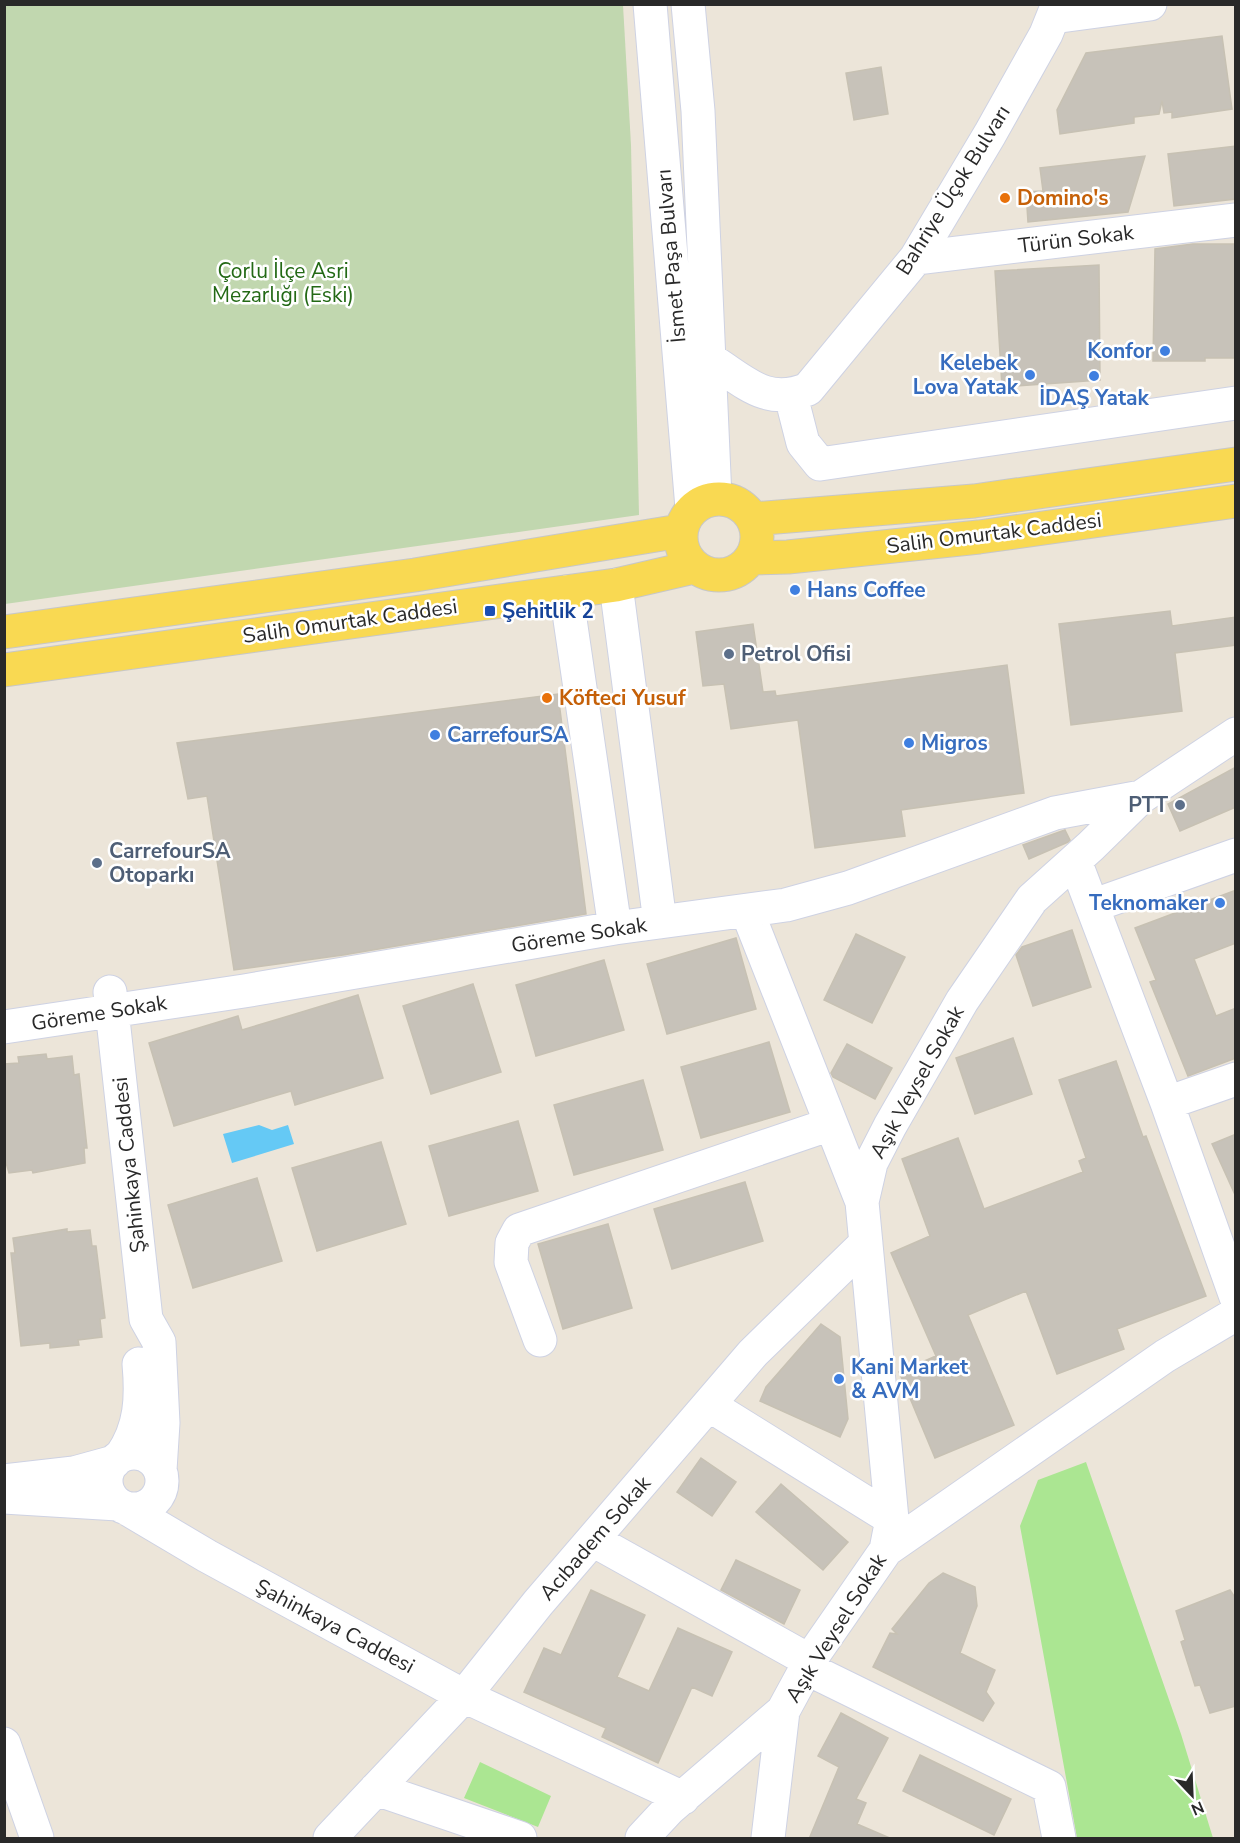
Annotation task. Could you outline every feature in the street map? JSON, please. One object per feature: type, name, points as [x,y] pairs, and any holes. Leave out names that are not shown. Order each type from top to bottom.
[{"type":"main road","name":"Salih Omurtak Caddesi","points":[[753,519],[974,501],[1236,464]]},
{"type":"main road","name":"Salih Omurtak Caddesi","points":[[751,558],[788,557],[979,537],[1236,501]]},
{"type":"main road","points":[[739,504],[753,519],[757,534],[756,547],[751,558],[737,570],[719,576],[706,573],[694,567],[685,557],[680,544],[696,512],[739,504]]},
{"type":"main road","name":"Salih Omurtak Caddesi","points":[[4,632],[415,575],[696,512]]},
{"type":"main road","name":"Salih Omurtak Caddesi","points":[[4,670],[616,585],[694,567]]},
{"type":"street","name":"İsmet Paşa Bulvarı","points":[[650,4],[696,512]]},
{"type":"street","name":"İsmet Paşa Bulvarı","points":[[688,4],[698,111],[709,358],[696,512]]},
{"type":"street","points":[[1056,10],[1150,4]]},
{"type":"street","name":"Bahriye Üçok Bulvarı","points":[[791,396],[808,389],[915,258],[990,134],[1056,10]]},
{"type":"street","name":"Türün Sokak","points":[[915,258],[1236,220]]},
{"type":"street","points":[[709,358],[769,396],[791,396],[803,443],[820,464],[1236,403]]},
{"type":"street","points":[[616,585],[660,922]]},
{"type":"street","points":[[566,592],[615,928]]},
{"type":"street","name":"Aşık Veysel Sokak","points":[[768,1839],[783,1711],[808,1664],[889,1535],[862,1202],[871,1163],[962,1001],[1032,899],[1141,797],[1236,734]]},
{"type":"street","name":"Göreme Sokak","points":[[4,1027],[111,1001],[428,961],[615,928],[786,905],[848,888],[1055,813],[1141,797]]},
{"type":"street","points":[[1092,906],[1236,855]]},
{"type":"street","points":[[1075,861],[1167,1103],[1236,1297]]},
{"type":"street","points":[[747,911],[862,1202]]},
{"type":"street","name":"Şahinkaya Caddesi","points":[[111,1001],[146,1319]]},
{"type":"street","points":[[1167,1103],[1236,1078]]},
{"type":"street","points":[[540,1340],[511,1262],[512,1243],[519,1230],[831,1124]]},
{"type":"street","name":"Acıbadem Sokak","points":[[330,1839],[464,1695],[592,1540],[753,1353],[866,1243]]},
{"type":"street","points":[[709,1405],[889,1535],[1165,1356],[1236,1314]]},
{"type":"street","points":[[122,1506],[111,1497],[106,1479],[131,1443],[137,1423],[141,1393],[137,1346],[146,1319]]},
{"type":"street","points":[[4,1497],[136,1509],[152,1502],[161,1487],[163,1423],[159,1342],[146,1319]]},
{"type":"street","points":[[4,1481],[74,1473],[140,1454],[155,1462],[207,1556]]},
{"type":"street","name":"Şahinkaya Caddesi","points":[[122,1506],[207,1556],[464,1695],[683,1798]]},
{"type":"street","points":[[592,1540],[808,1664],[1049,1787],[1059,1839]]},
{"type":"street","points":[[642,1839],[683,1798],[783,1711]]},
{"type":"street","points":[[4,1744],[37,1839]]},
{"type":"street","points":[[376,1789],[520,1839]]},
{"type":"green space","name":"Çorlu İlçe Asri Mezarlığı (Eski)","points":[[4,5],[623,5],[631,145],[639,515],[5,604]]},
{"type":"green space","points":[[1086,1462],[1181,1734],[1213,1838],[1077,1838],[1020,1526],[1038,1480]]},
{"type":"green space","points":[[480,1762],[551,1796],[538,1827],[464,1798]]},
{"type":"water","points":[[259,1125],[272,1130],[288,1125],[294,1144],[232,1163],[223,1134]]},
{"type":"building","points":[[1222,36],[1232,109],[1172,118],[1172,112],[1164,113],[1162,101],[1159,114],[1134,117],[1134,123],[1060,134],[1057,110],[1086,53]]},
{"type":"building","points":[[881,67],[888,114],[854,120],[846,73]]},
{"type":"building","points":[[1236,146],[1236,199],[1174,206],[1168,154]]},
{"type":"building","points":[[1145,156],[1128,212],[1028,222],[1026,192],[1043,191],[1040,168]]},
{"type":"building","points":[[1193,244],[1236,244],[1236,358],[1205,358],[1205,361],[1153,361],[1155,249]]},
{"type":"building","points":[[1099,265],[1100,380],[1002,387],[995,271]]},
{"type":"building","points":[[1170,611],[1172,626],[1236,617],[1236,645],[1175,653],[1182,711],[1071,725],[1059,624]]},
{"type":"building","name":"Migros","points":[[753,624],[763,692],[775,691],[776,696],[1007,665],[1024,793],[901,810],[905,836],[815,848],[798,720],[731,729],[724,684],[703,686],[696,632]]},
{"type":"building","points":[[558,694],[586,914],[343,955],[234,970],[207,796],[188,799],[177,743]]},
{"type":"building","points":[[1236,767],[1236,807],[1180,831],[1168,804]]},
{"type":"building","points":[[1065,830],[1070,840],[1068,842],[1029,859],[1023,845]]},
{"type":"building","points":[[1236,890],[1236,943],[1194,959],[1216,1016],[1236,1008],[1236,1058],[1188,1076],[1150,982],[1156,980],[1135,928]]},
{"type":"building","points":[[1072,930],[1091,987],[1033,1006],[1016,955],[1022,947]]},
{"type":"building","points":[[856,934],[905,957],[872,1023],[824,1000]]},
{"type":"building","points":[[736,938],[756,1009],[667,1034],[647,964]]},
{"type":"building","points":[[604,960],[624,1030],[536,1056],[516,985]]},
{"type":"building","points":[[473,984],[501,1072],[431,1094],[403,1006]]},
{"type":"building","points":[[358,995],[383,1078],[295,1105],[291,1091],[174,1126],[149,1043],[238,1016],[242,1030]]},
{"type":"building","points":[[1013,1038],[1032,1094],[975,1114],[956,1058]]},
{"type":"building","points":[[769,1042],[790,1112],[701,1138],[681,1067]]},
{"type":"building","points":[[847,1044],[892,1068],[875,1099],[833,1077],[831,1073]]},
{"type":"building","points":[[46,1054],[47,1059],[72,1056],[74,1075],[79,1074],[87,1148],[84,1148],[85,1163],[33,1173],[32,1170],[9,1173],[4,1156],[4,1064],[19,1063],[18,1057]]},
{"type":"building","points":[[1116,1061],[1143,1137],[1146,1136],[1206,1296],[1117,1329],[1124,1349],[1057,1374],[1026,1291],[968,1315],[1014,1425],[935,1458],[899,1372],[936,1356],[891,1253],[930,1236],[902,1159],[958,1138],[984,1209],[1083,1172],[1079,1161],[1086,1158],[1059,1080]]},
{"type":"building","points":[[643,1080],[663,1150],[574,1175],[554,1105]]},
{"type":"building","points":[[518,1121],[538,1191],[449,1216],[429,1146]]},
{"type":"building","points":[[1236,1134],[1236,1197],[1212,1144]]},
{"type":"building","points":[[381,1142],[406,1224],[317,1251],[292,1168]]},
{"type":"building","points":[[257,1178],[282,1261],[193,1288],[168,1205]]},
{"type":"building","points":[[745,1182],[763,1241],[672,1269],[654,1209]]},
{"type":"building","points":[[608,1224],[632,1308],[563,1329],[538,1244]]},
{"type":"building","points":[[67,1229],[67,1232],[90,1230],[92,1246],[96,1246],[105,1318],[100,1319],[102,1337],[78,1340],[79,1345],[50,1348],[50,1343],[21,1346],[11,1253],[15,1253],[13,1238]]},
{"type":"building","points":[[821,1324],[840,1337],[848,1419],[840,1437],[760,1401],[766,1387]]},
{"type":"building","points":[[701,1458],[736,1482],[712,1516],[677,1492]]},
{"type":"building","points":[[781,1484],[848,1542],[823,1570],[756,1512]]},
{"type":"building","points":[[736,1560],[800,1590],[784,1624],[721,1590]]},
{"type":"building","points":[[943,1573],[975,1587],[977,1606],[960,1653],[995,1670],[986,1692],[994,1703],[983,1721],[873,1667],[890,1633],[897,1634],[892,1629],[929,1583]]},
{"type":"building","points":[[591,1590],[645,1615],[617,1677],[649,1691],[678,1628],[732,1652],[712,1696],[692,1687],[658,1763],[602,1737],[606,1728],[524,1692],[544,1648],[561,1655]]},
{"type":"building","points":[[1230,1590],[1236,1599],[1236,1706],[1210,1713],[1200,1685],[1195,1686],[1181,1642],[1185,1640],[1176,1611]]},
{"type":"building","points":[[841,1713],[888,1738],[856,1799],[866,1803],[857,1824],[892,1839],[809,1839],[839,1767],[818,1756]]},
{"type":"building","points":[[920,1755],[1011,1799],[994,1835],[903,1791]]},
{"type":"place","name":"Domino's","points":[[1005,198]]},
{"type":"place","name":"Konfor","points":[[1165,351]]},
{"type":"place","name":"Kelebek Lova Yatak","points":[[1030,375]]},
{"type":"place","name":"İDAŞ Yatak","points":[[1094,376]]},
{"type":"place","name":"Hans Coffee","points":[[795,590]]},
{"type":"place","name":"Şehitlik 2","points":[[490,611]]},
{"type":"place","name":"Petrol Ofisi","points":[[729,654]]},
{"type":"place","name":"Köfteci Yusuf","points":[[547,698]]},
{"type":"place","name":"CarrefourSA","points":[[435,735]]},
{"type":"place","name":"Migros","points":[[909,743]]},
{"type":"place","name":"PTT","points":[[1180,805]]},
{"type":"place","name":"CarrefourSA Otoparkı","points":[[97,863]]},
{"type":"place","name":"Teknomaker","points":[[1220,903]]},
{"type":"place","name":"Kani Market & AVM","points":[[839,1379]]}]
